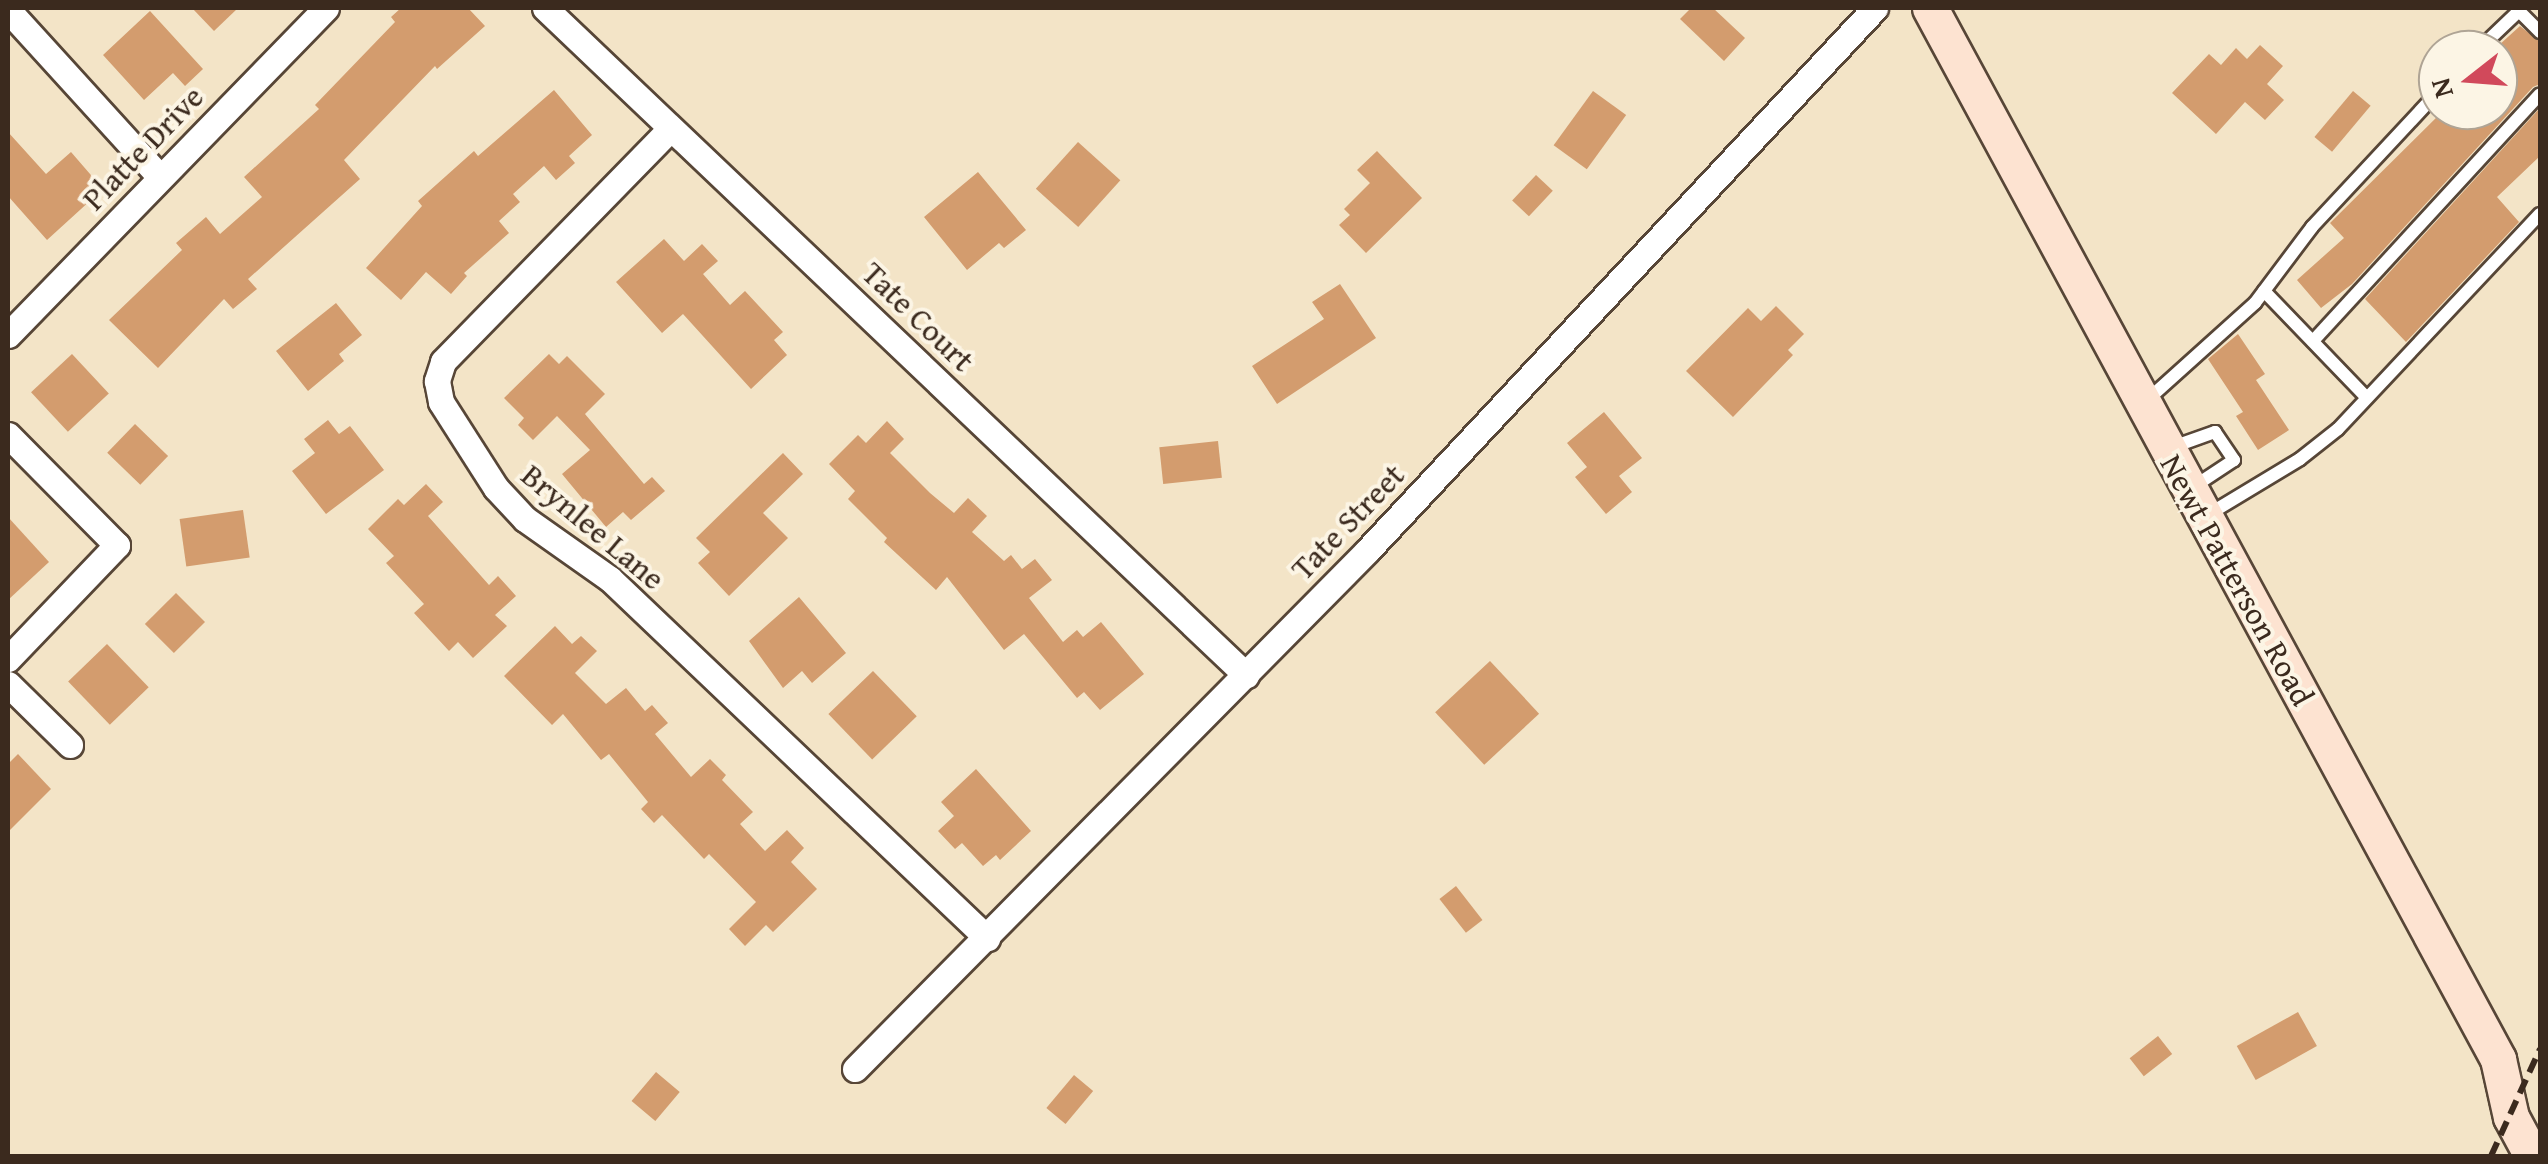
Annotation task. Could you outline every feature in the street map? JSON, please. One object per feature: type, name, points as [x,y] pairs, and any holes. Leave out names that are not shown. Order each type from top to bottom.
[{"type":"street","name":"Platte Drive","points":[[8,334],[326,8]]},
{"type":"street","name":"Tate Court","points":[[545,8],[1246,675]]},
{"type":"street","name":"Tate Street","points":[[855,1069],[1246,675],[1875,8]]},
{"type":"street","name":"Newt Patterson Road","points":[[1930,8],[2498,1059],[2511,1116],[2534,1156]]},
{"type":"street","points":[[8,10],[160,178]]},
{"type":"street","name":"Brynlee Lane","points":[[670,129],[443,362],[438,381],[442,402],[496,488],[525,520],[610,580],[987,938]]},
{"type":"street","points":[[8,436],[118,546],[8,658]]},
{"type":"street","points":[[8,684],[70,745]]},
{"type":"lane","points":[[2498,30],[2519,10],[2540,32]]},
{"type":"lane","points":[[2312,341],[2540,94]]},
{"type":"lane","points":[[2142,406],[2264,291],[2312,227],[2418,113]]},
{"type":"lane","points":[[2195,504],[2300,459],[2338,429],[2540,214]]},
{"type":"lane","points":[[2264,291],[2366,397]]},
{"type":"lane","points":[[2166,450],[2215,432],[2234,460],[2195,504]]},
{"type":"lane","points":[[2534,1156],[2540,1145]]},
{"type":"building","points":[[192,8],[238,8],[214,31]]},
{"type":"building","points":[[401,8],[468,8],[485,26],[437,69],[435,66],[344,160],[360,179],[248,279],[257,289],[233,309],[224,299],[158,368],[109,320],[182,250],[176,243],[206,217],[220,234],[262,197],[244,177],[319,109],[315,105],[395,22],[391,17]]},
{"type":"building","points":[[1691,8],[1713,8],[1745,38],[1724,61],[1680,19]]},
{"type":"building","points":[[150,11],[203,69],[185,86],[173,73],[144,100],[103,55]]},
{"type":"building","points":[[2520,26],[2540,42],[2540,84],[2518,103],[2518,30]]},
{"type":"building","points":[[2260,45],[2283,66],[2267,84],[2284,100],[2265,120],[2245,102],[2216,134],[2172,93],[2209,54],[2221,65],[2236,48],[2247,59]]},
{"type":"building","points":[[554,90],[592,135],[569,156],[575,163],[556,180],[544,166],[513,194],[520,202],[499,221],[509,233],[464,273],[467,276],[451,294],[426,272],[401,300],[366,268],[422,206],[418,201],[474,151],[478,156]]},
{"type":"building","points":[[1593,91],[1626,115],[1587,169],[1554,145]]},
{"type":"building","points":[[2353,91],[2371,106],[2332,152],[2314,137]]},
{"type":"building","points":[[2540,108],[2540,156],[2497,197],[2519,222],[2406,342],[2365,299]]},
{"type":"building","points":[[2424,130],[2493,130],[2352,284],[2321,308],[2297,280],[2344,238],[2330,223]]},
{"type":"building","points":[[8,132],[46,174],[71,152],[103,189],[47,240],[8,196]]},
{"type":"building","points":[[1078,142],[1120,180],[1078,227],[1036,189]]},
{"type":"building","points":[[1377,151],[1422,198],[1366,253],[1339,225],[1350,215],[1344,209],[1370,183],[1357,170]]},
{"type":"building","points":[[978,172],[1026,230],[1004,248],[999,243],[967,270],[924,217]]},
{"type":"building","points":[[1536,175],[1553,191],[1529,216],[1512,201]]},
{"type":"building","points":[[664,239],[684,261],[702,244],[718,261],[703,274],[730,305],[745,291],[783,332],[774,340],[787,355],[751,389],[683,314],[662,333],[616,282]]},
{"type":"building","points":[[1340,284],[1376,338],[1277,404],[1252,366],[1324,319],[1312,302]]},
{"type":"building","points":[[336,303],[362,335],[339,354],[344,361],[308,391],[276,351]]},
{"type":"building","points":[[1776,306],[1804,334],[1788,350],[1793,355],[1733,417],[1686,371],[1748,308],[1761,321]]},
{"type":"building","points":[[2238,334],[2265,374],[2256,380],[2289,430],[2258,450],[2236,416],[2243,412],[2208,359]]},
{"type":"building","points":[[72,354],[109,393],[68,432],[31,392]]},
{"type":"building","points":[[549,354],[559,364],[567,356],[605,394],[585,414],[644,484],[652,477],[665,491],[631,520],[623,512],[606,527],[562,474],[590,450],[557,416],[533,440],[518,425],[524,418],[504,398]]},
{"type":"building","points":[[1604,412],[1642,458],[1619,476],[1632,492],[1606,514],[1575,477],[1587,467],[1567,443]]},
{"type":"building","points":[[328,420],[339,434],[350,426],[384,470],[326,514],[292,471],[315,453],[304,439]]},
{"type":"building","points":[[887,421],[904,439],[890,453],[930,493],[954,513],[968,498],[987,516],[972,532],[1004,561],[1011,555],[1022,569],[1035,559],[1052,580],[1029,598],[1063,642],[1077,630],[1083,637],[1101,622],[1144,674],[1100,710],[1084,692],[1077,698],[1024,634],[1004,650],[947,577],[936,590],[884,542],[887,538],[848,499],[855,491],[829,464],[858,435],[866,443]]},
{"type":"building","points":[[135,424],[168,456],[140,485],[107,453]]},
{"type":"building","points":[[1218,441],[1222,478],[1163,484],[1159,447]]},
{"type":"building","points":[[783,453],[803,474],[763,513],[788,538],[729,596],[698,563],[710,552],[696,538]]},
{"type":"building","points":[[426,484],[443,502],[428,516],[489,585],[498,576],[516,596],[495,615],[507,626],[473,658],[458,642],[449,651],[414,613],[424,604],[386,563],[394,556],[368,529],[398,499],[404,505]]},
{"type":"building","points":[[243,510],[250,558],[186,566],[180,519]]},
{"type":"building","points":[[8,517],[49,562],[8,600]]},
{"type":"building","points":[[176,593],[205,622],[174,653],[145,624]]},
{"type":"building","points":[[799,597],[846,653],[812,683],[802,671],[783,688],[749,641]]},
{"type":"building","points":[[555,626],[572,644],[581,636],[597,651],[575,673],[606,704],[626,688],[645,711],[652,705],[668,723],[655,734],[691,777],[710,759],[726,775],[722,780],[753,812],[740,824],[765,851],[787,830],[804,848],[791,862],[817,889],[773,932],[766,925],[745,946],[729,929],[756,902],[709,854],[704,859],[662,815],[654,823],[641,809],[648,802],[609,754],[601,760],[563,714],[552,725],[504,676]]},
{"type":"building","points":[[107,644],[149,687],[110,725],[68,682]]},
{"type":"building","points":[[1490,661],[1539,714],[1484,765],[1435,712]]},
{"type":"building","points":[[873,671],[917,716],[872,759],[828,714]]},
{"type":"building","points":[[18,754],[51,789],[8,832],[8,764]]},
{"type":"building","points":[[976,769],[1031,831],[1000,860],[996,855],[983,866],[962,843],[955,849],[938,831],[954,816],[941,802]]},
{"type":"building","points":[[1456,886],[1482,920],[1466,933],[1439,899]]},
{"type":"building","points":[[2298,1012],[2317,1046],[2256,1080],[2237,1046]]},
{"type":"building","points":[[2158,1036],[2172,1054],[2144,1076],[2130,1058]]},
{"type":"building","points":[[656,1072],[680,1092],[655,1121],[632,1101]]},
{"type":"building","points":[[1074,1075],[1093,1091],[1066,1124],[1046,1108]]},
{"type":"railway","points":[[2491,1156],[2540,1049]]}]
